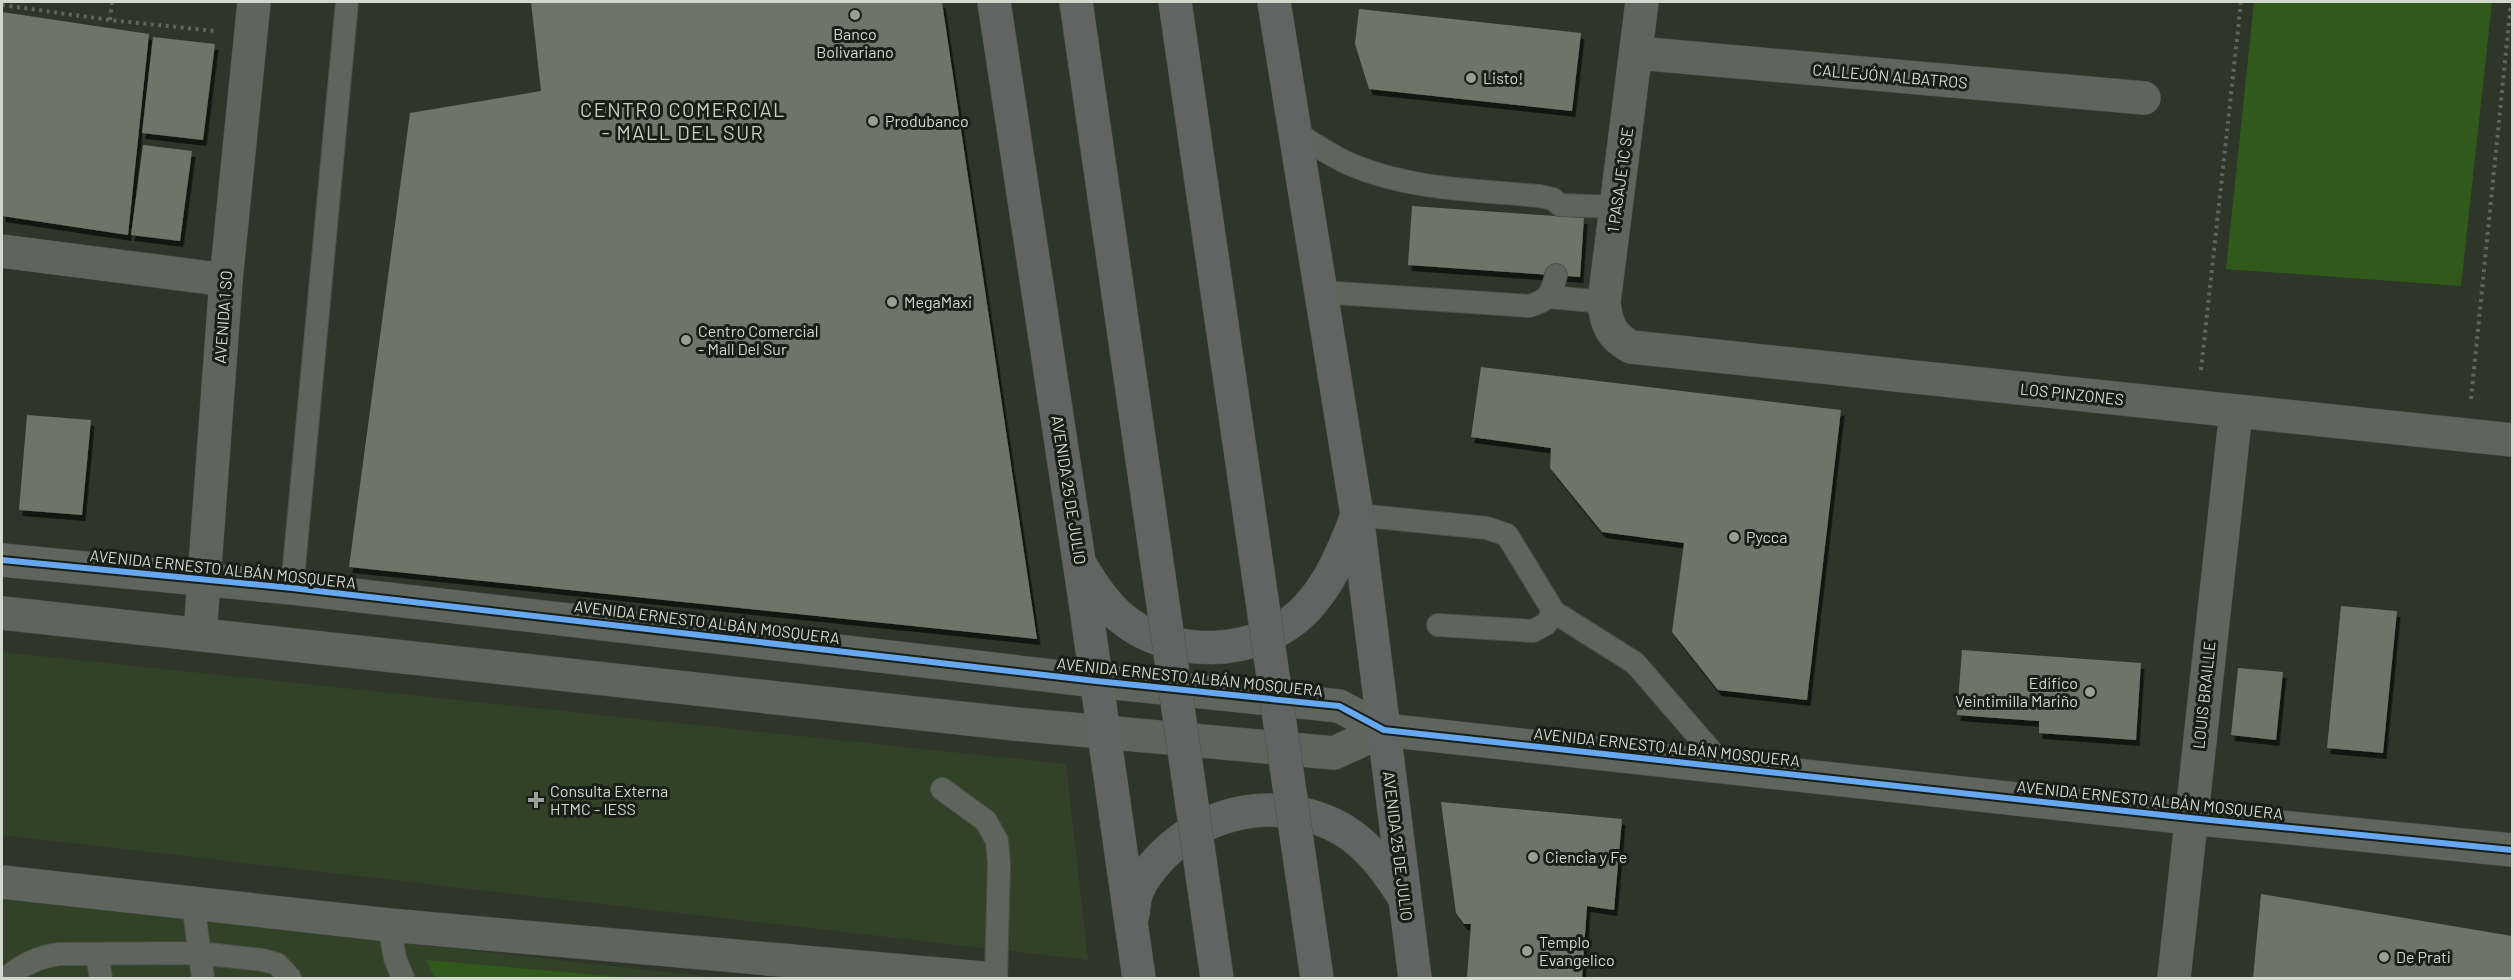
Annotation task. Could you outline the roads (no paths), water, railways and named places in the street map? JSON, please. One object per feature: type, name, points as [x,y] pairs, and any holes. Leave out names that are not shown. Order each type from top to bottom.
[{"type":"main road","name":"AVENIDA 25 DE JULIO","points":[[994,2],[1080,565],[1139,978]]},
{"type":"main road","points":[[1076,2],[1217,978]]},
{"type":"main road","points":[[1174,2],[1317,978]]},
{"type":"main road","name":"AVENIDA 25 DE JULIO","points":[[1274,2],[1357,515],[1415,978]]},
{"type":"main road","points":[[1080,565],[1097,593],[1120,617],[1148,634],[1180,645],[1212,648],[1245,643],[1276,631],[1303,612],[1325,587],[1340,558],[1357,515]]},
{"type":"main road","points":[[1131,922],[1137,892],[1154,864],[1178,840],[1205,823],[1237,812],[1270,808],[1302,813],[1333,824],[1361,842],[1384,866],[1405,898]]},
{"type":"street","name":"AVENIDA 1 SO","points":[[200,634],[226,280],[254,2]]},
{"type":"street","name":"1 PASAJE 1C SE","points":[[1631,347],[1611,332],[1604,302],[1642,2]]},
{"type":"street","name":"CALLEJÓN ALBATROS","points":[[1636,53],[2144,98]]},
{"type":"street","points":[[2,251],[226,280]]},
{"type":"street","name":"LOS PINZONES","points":[[1631,347],[2512,440]]},
{"type":"street","name":"LOUIS BRAILLE","points":[[2174,978],[2236,411]]},
{"type":"street","name":"AVENIDA ERNESTO ALBÁN MOSQUERA","points":[[2,560],[292,588],[1096,681],[1339,706],[1384,730],[2190,818],[2512,850]]},
{"type":"street","points":[[2,613],[1104,732],[1334,753],[1384,730]]},
{"type":"street","points":[[2,882],[791,970],[982,978]]},
{"type":"lane","points":[[292,588],[347,2]]},
{"type":"lane","points":[[1296,133],[1351,165],[1386,177],[1428,185],[1539,196],[1553,199],[1560,210],[1616,207]]},
{"type":"lane","points":[[1550,297],[1556,275]]},
{"type":"lane","points":[[1322,292],[1529,306],[1541,303],[1550,297],[1604,302]]},
{"type":"lane","points":[[1357,515],[1487,528],[1507,536],[1554,612],[1635,663],[1725,767]]},
{"type":"lane","points":[[1438,625],[1533,631],[1546,624],[1554,612]]},
{"type":"lane","points":[[942,789],[986,821],[997,840],[999,864],[996,978]]},
{"type":"lane","points":[[193,904],[202,978]]},
{"type":"lane","points":[[389,925],[395,958],[403,978]]},
{"type":"lane","points":[[7,978],[39,957],[59,954],[198,953],[263,960],[277,964],[290,978]]},
{"type":"lane","points":[[97,955],[101,978]]},
{"type":"place","name":"Banco Bolivariano","points":[[855,15]]},
{"type":"place","name":"Listo!","points":[[1471,78]]},
{"type":"place","name":"Produbanco","points":[[873,121]]},
{"type":"place","name":"MegaMaxi","points":[[892,302]]},
{"type":"place","name":"Centro Comercial - Mall Del Sur","points":[[686,340]]},
{"type":"place","name":"Pycca","points":[[1734,537]]},
{"type":"place","name":"Edifico Veintimilla Mariño","points":[[2090,692]]},
{"type":"place","name":"Consulta Externa HTMC - IESS","points":[[536,800]]},
{"type":"place","name":"Ciencia y Fe","points":[[1533,857]]},
{"type":"place","name":"Templo Evangelico","points":[[1527,951]]},
{"type":"place","name":"De Prati","points":[[2384,957]]},
{"type":"district","name":"CENTRO COMERCIAL - MALL DEL SUR","points":[[683,122]]}]
